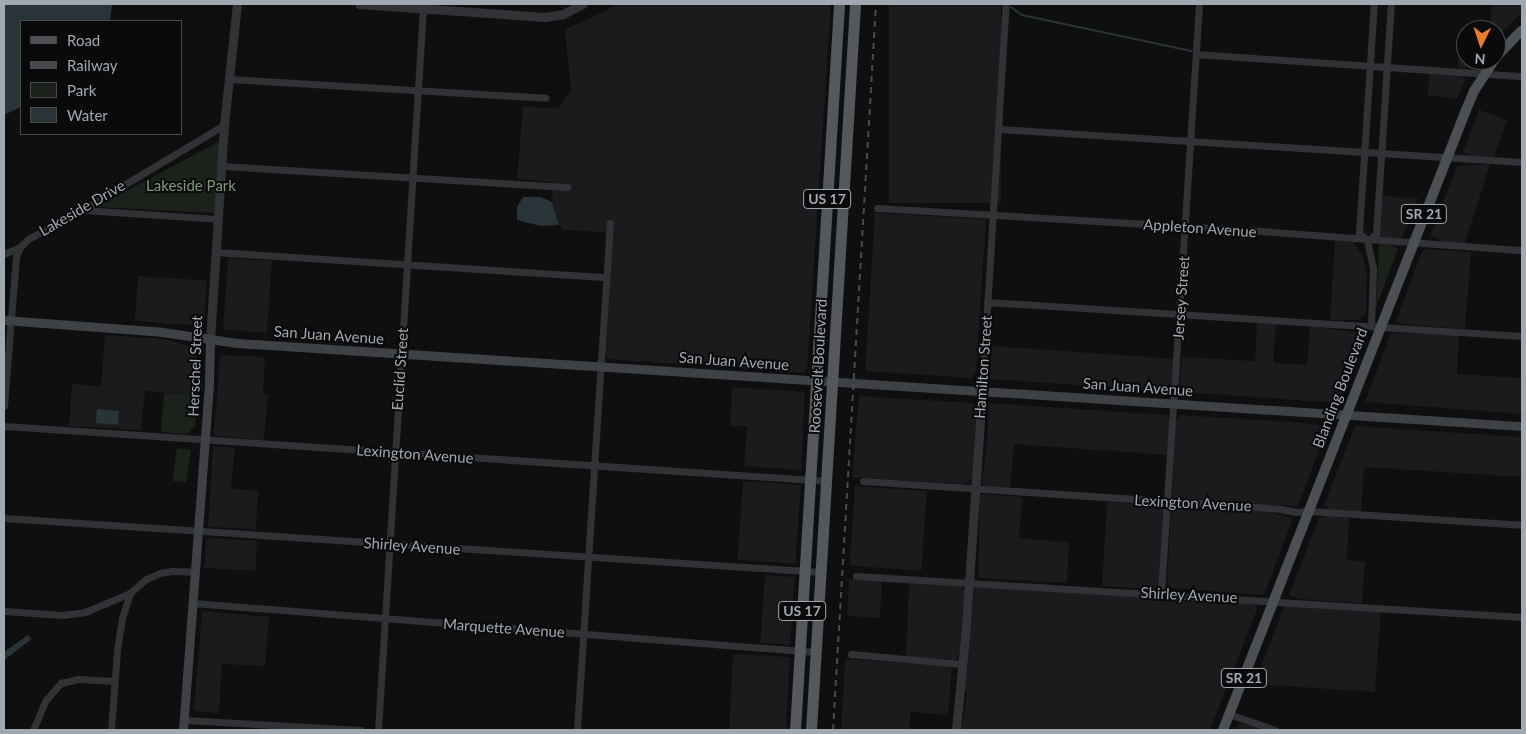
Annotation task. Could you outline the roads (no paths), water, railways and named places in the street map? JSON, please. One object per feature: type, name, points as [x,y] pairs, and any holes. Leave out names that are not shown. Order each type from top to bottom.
[{"type":"highway","name":"Roosevelt Boulevard","points":[[795,730],[839,4]]},
{"type":"highway","name":"Roosevelt Boulevard","points":[[812,730],[854,4]]},
{"type":"highway","points":[[852,55],[846,26],[838,17],[854,4]]},
{"type":"highway","points":[[826,218],[831,222],[834,230],[832,268],[838,287]]},
{"type":"main road","name":"Blanding Boulevard","points":[[1506,47],[1522,30]]},
{"type":"main road","name":"Blanding Boulevard","points":[[1223,730],[1346,415],[1376,327],[1413,242],[1474,91],[1486,70]]},
{"type":"main road","name":"San Juan Avenue","points":[[7,321],[162,332],[210,340],[401,354],[1522,426]]},
{"type":"main road","name":"Herschel Street","points":[[183,730],[205,441],[210,340]]},
{"type":"street","name":"Herschel Street","points":[[210,340],[224,125],[237,4]]},
{"type":"street","points":[[359,4],[545,17],[563,14],[583,4]]},
{"type":"street","name":"Hamilton Street","points":[[956,730],[969,582],[1006,4]]},
{"type":"street","name":"Jersey Street","points":[[1161,593],[1199,4]]},
{"type":"street","points":[[1374,4],[1359,233],[1367,240],[1373,268],[1376,327]]},
{"type":"street","points":[[1367,240],[1376,234],[1391,4]]},
{"type":"street","name":"Euclid Street","points":[[378,730],[423,8]]},
{"type":"street","points":[[1196,54],[1522,76]]},
{"type":"street","points":[[229,79],[418,92],[545,98]]},
{"type":"street","name":"Lakeside Drive","points":[[4,254],[20,247],[28,239],[82,210],[224,125]]},
{"type":"street","points":[[998,129],[1522,162]]},
{"type":"street","points":[[222,166],[567,187]]},
{"type":"street","name":"Appleton Avenue","points":[[877,208],[1522,250]]},
{"type":"street","points":[[82,210],[218,220]]},
{"type":"street","points":[[577,730],[610,223]]},
{"type":"street","points":[[4,406],[7,321],[16,258],[20,247]]},
{"type":"street","points":[[215,252],[606,277]]},
{"type":"street","points":[[987,302],[1522,336]]},
{"type":"street","name":"Lexington Avenue","points":[[4,426],[205,441],[826,481]]},
{"type":"street","name":"Lexington Avenue","points":[[863,481],[1280,509],[1296,512],[1308,511],[1522,525]]},
{"type":"street","name":"Shirley Avenue","points":[[4,518],[821,572]]},
{"type":"street","points":[[4,611],[74,614],[96,609],[130,593],[146,579],[160,573],[172,571],[195,572]]},
{"type":"street","name":"Shirley Avenue","points":[[856,576],[1161,593],[1522,617]]},
{"type":"street","points":[[111,730],[114,681],[122,618],[130,593]]},
{"type":"street","name":"Marquette Avenue","points":[[193,603],[816,652]]},
{"type":"street","points":[[851,654],[961,664]]},
{"type":"street","points":[[33,730],[46,700],[61,683],[73,679],[114,681]]},
{"type":"street","points":[[1229,714],[1274,730]]},
{"type":"street","points":[[184,720],[361,730]]},
{"type":"water","points":[[4,4],[112,4],[110,20],[20,20],[20,107],[4,115]]},
{"type":"water","points":[[523,197],[541,197],[552,202],[559,225],[541,226],[517,220],[517,207]]},
{"type":"water","points":[[97,409],[119,411],[118,425],[96,423]]},
{"type":"water","points":[[28,635],[31,639],[4,660],[4,652]]},
{"type":"waterway","points":[[1011,7],[1022,15],[1191,51]]},
{"type":"railway","points":[[833,730],[876,4]]},
{"type":"park label","name":"Lakeside Park","points":[[191,186]]}]
